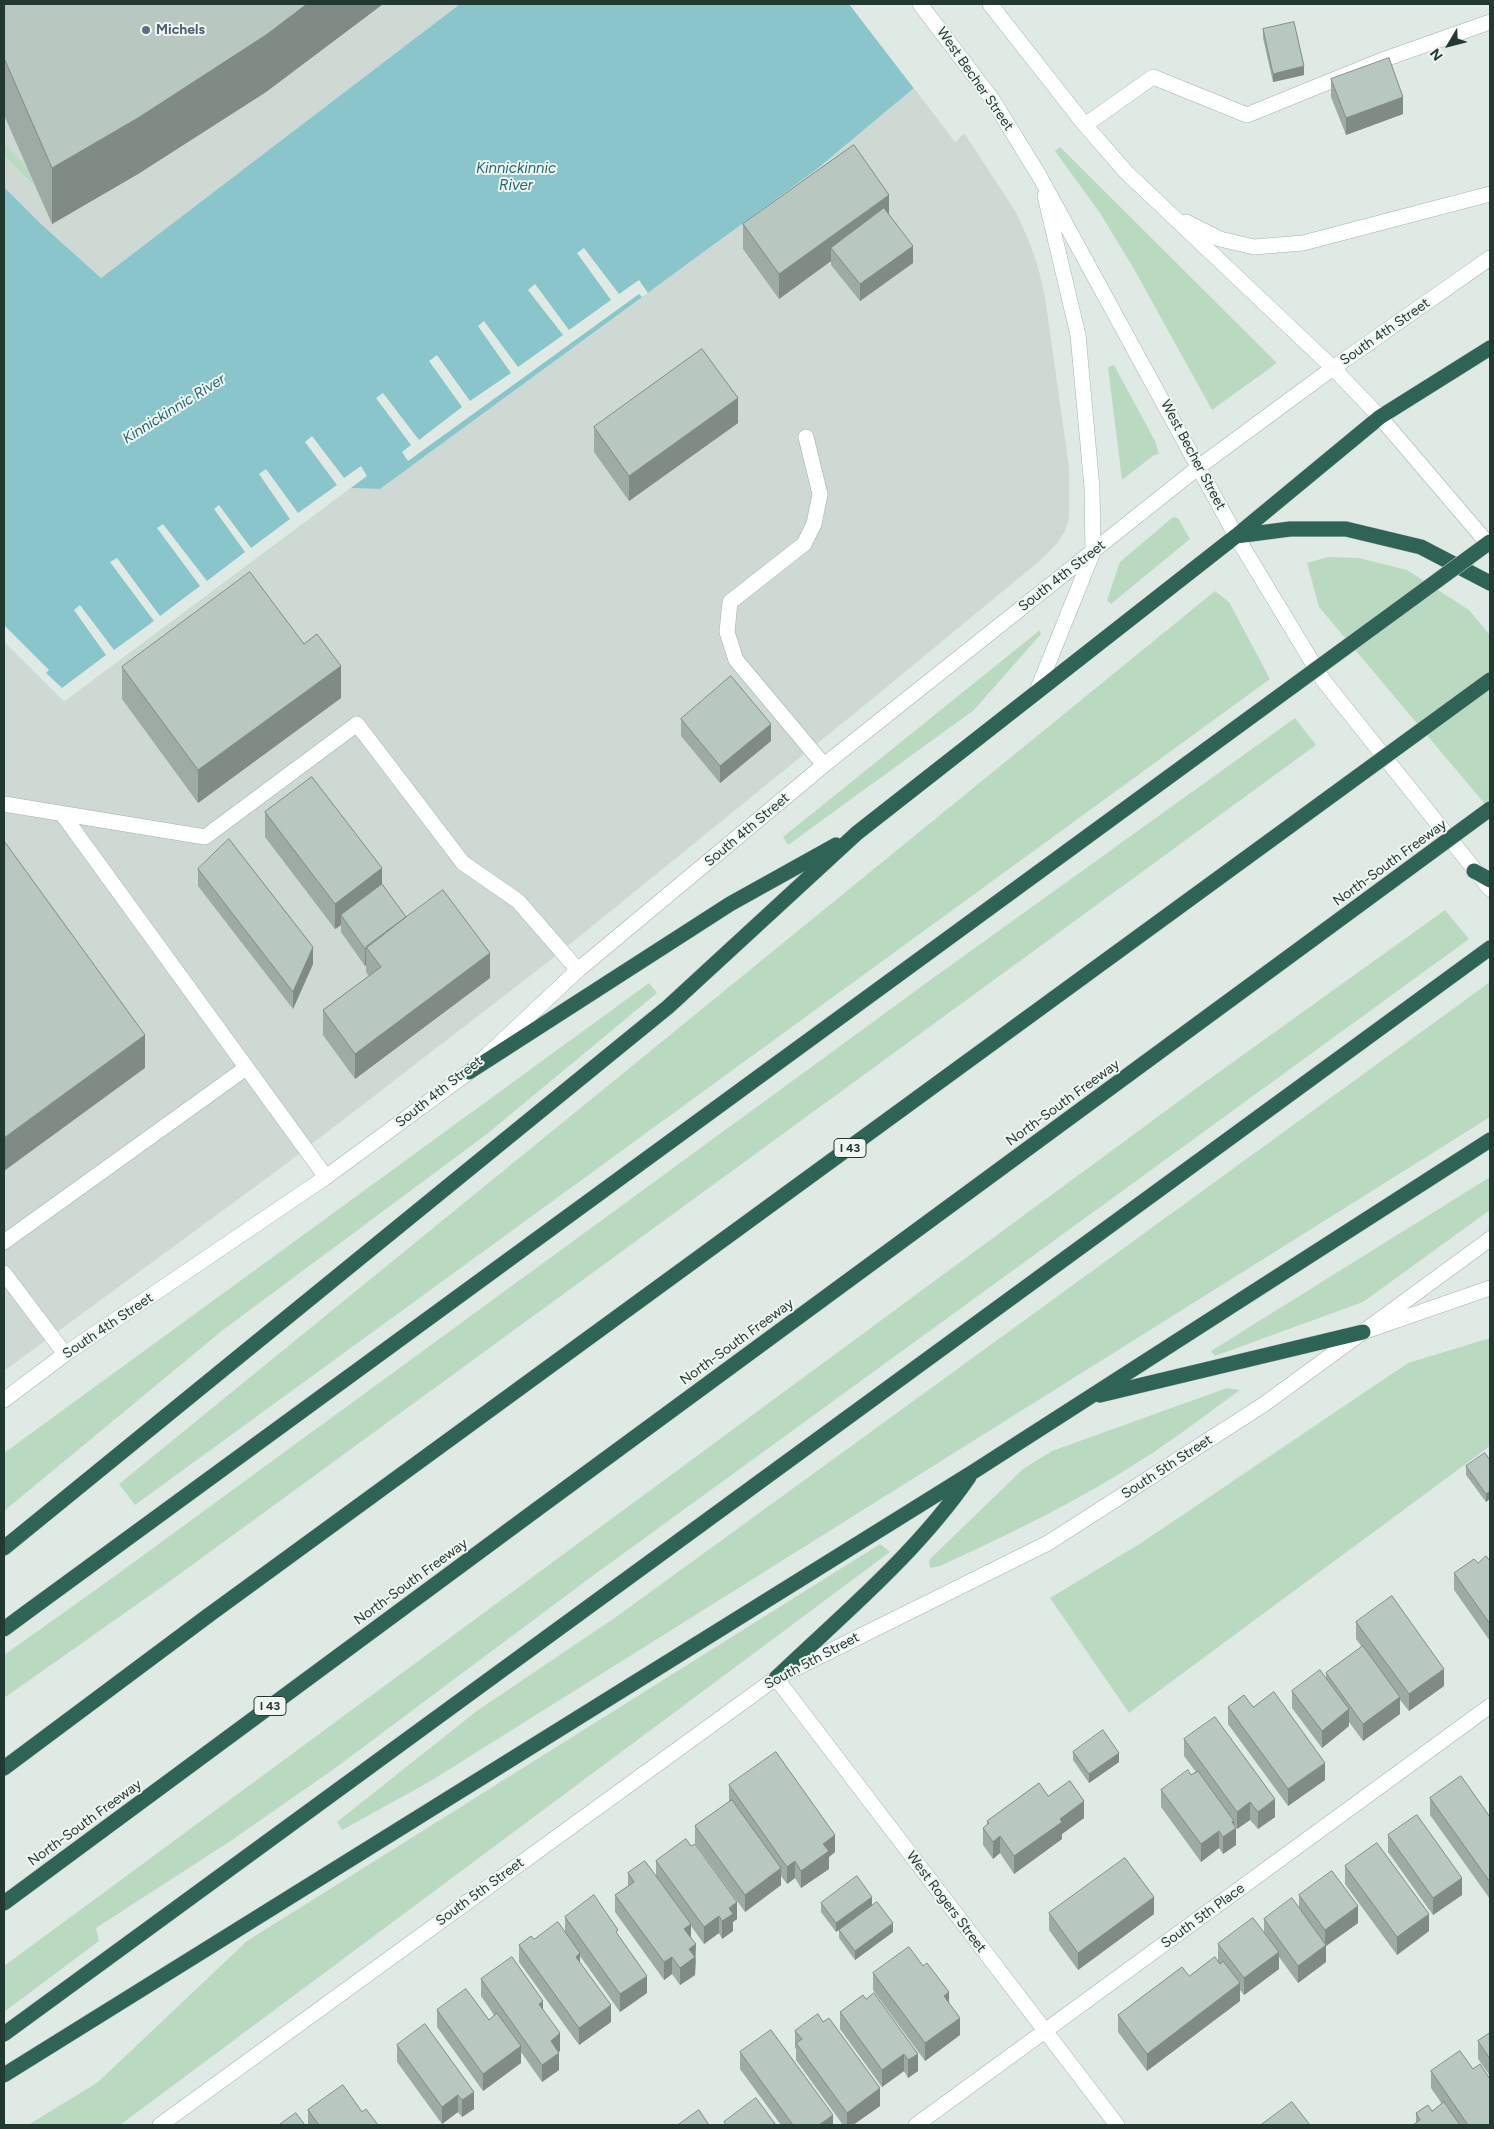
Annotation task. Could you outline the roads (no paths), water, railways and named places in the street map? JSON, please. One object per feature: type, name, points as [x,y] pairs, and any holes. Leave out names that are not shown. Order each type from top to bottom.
[{"type":"highway","points":[[7,1545],[425,1207],[668,1007],[857,834],[1236,536],[1380,417],[1490,348]]},
{"type":"highway","points":[[1236,536],[1290,529],[1346,529],[1420,546],[1490,583]]},
{"type":"highway","points":[[4,1629],[1490,542]]},
{"type":"highway","name":"I 43","points":[[4,1768],[209,1616],[1490,680]]},
{"type":"highway","name":"North-South Freeway","points":[[4,1903],[1490,809]]},
{"type":"highway","points":[[469,1072],[730,904],[857,834]]},
{"type":"highway","points":[[1474,871],[1490,880]]},
{"type":"highway","points":[[4,2034],[1490,948]]},
{"type":"highway","points":[[4,2075],[973,1472],[1490,1140]]},
{"type":"highway","points":[[1089,1398],[1363,1332]]},
{"type":"highway","points":[[776,1678],[898,1563],[946,1511],[973,1472]]},
{"type":"street","name":"West Becher Street","points":[[920,4],[992,99],[1040,177],[1200,466],[1236,536],[1323,680],[1490,889]]},
{"type":"street","points":[[990,4],[1084,125],[1126,172],[1333,368],[1380,417],[1490,546]]},
{"type":"street","points":[[1084,125],[1153,77],[1247,115],[1385,59],[1490,22]]},
{"type":"street","points":[[1037,691],[1093,552],[1092,488],[1078,336],[1040,177]]},
{"type":"street","points":[[1171,215],[1220,239],[1254,247],[1303,243],[1490,194]]},
{"type":"street","name":"South 4th Street","points":[[4,1400],[65,1354],[326,1177],[469,1072],[578,970],[824,765],[1200,466],[1333,368],[1490,258]]},
{"type":"street","points":[[806,437],[820,494],[814,524],[804,544],[730,602],[727,632],[736,660],[824,765]]},
{"type":"street","points":[[4,804],[205,837],[357,724],[463,863],[518,901],[578,970]]},
{"type":"street","points":[[63,815],[326,1177]]},
{"type":"street","points":[[4,1242],[246,1068]]},
{"type":"street","name":"South 5th Street","points":[[160,2125],[776,1678],[1048,1543],[1263,1405],[1490,1239]]},
{"type":"street","points":[[4,1273],[65,1354]]},
{"type":"street","points":[[1363,1332],[1490,1288]]},
{"type":"street","name":"West Rogers Street","points":[[776,1678],[1117,2125]]},
{"type":"street","name":"South 5th Place","points":[[916,2125],[1490,1706]]},
{"type":"water","name":"Kinnickinnic River","points":[[460,4],[1011,4],[968,27],[914,88],[817,169],[380,489],[351,488],[64,702],[4,642],[4,187],[41,224],[101,278]]},
{"type":"place","name":"Michels","points":[[146,30]]}]
